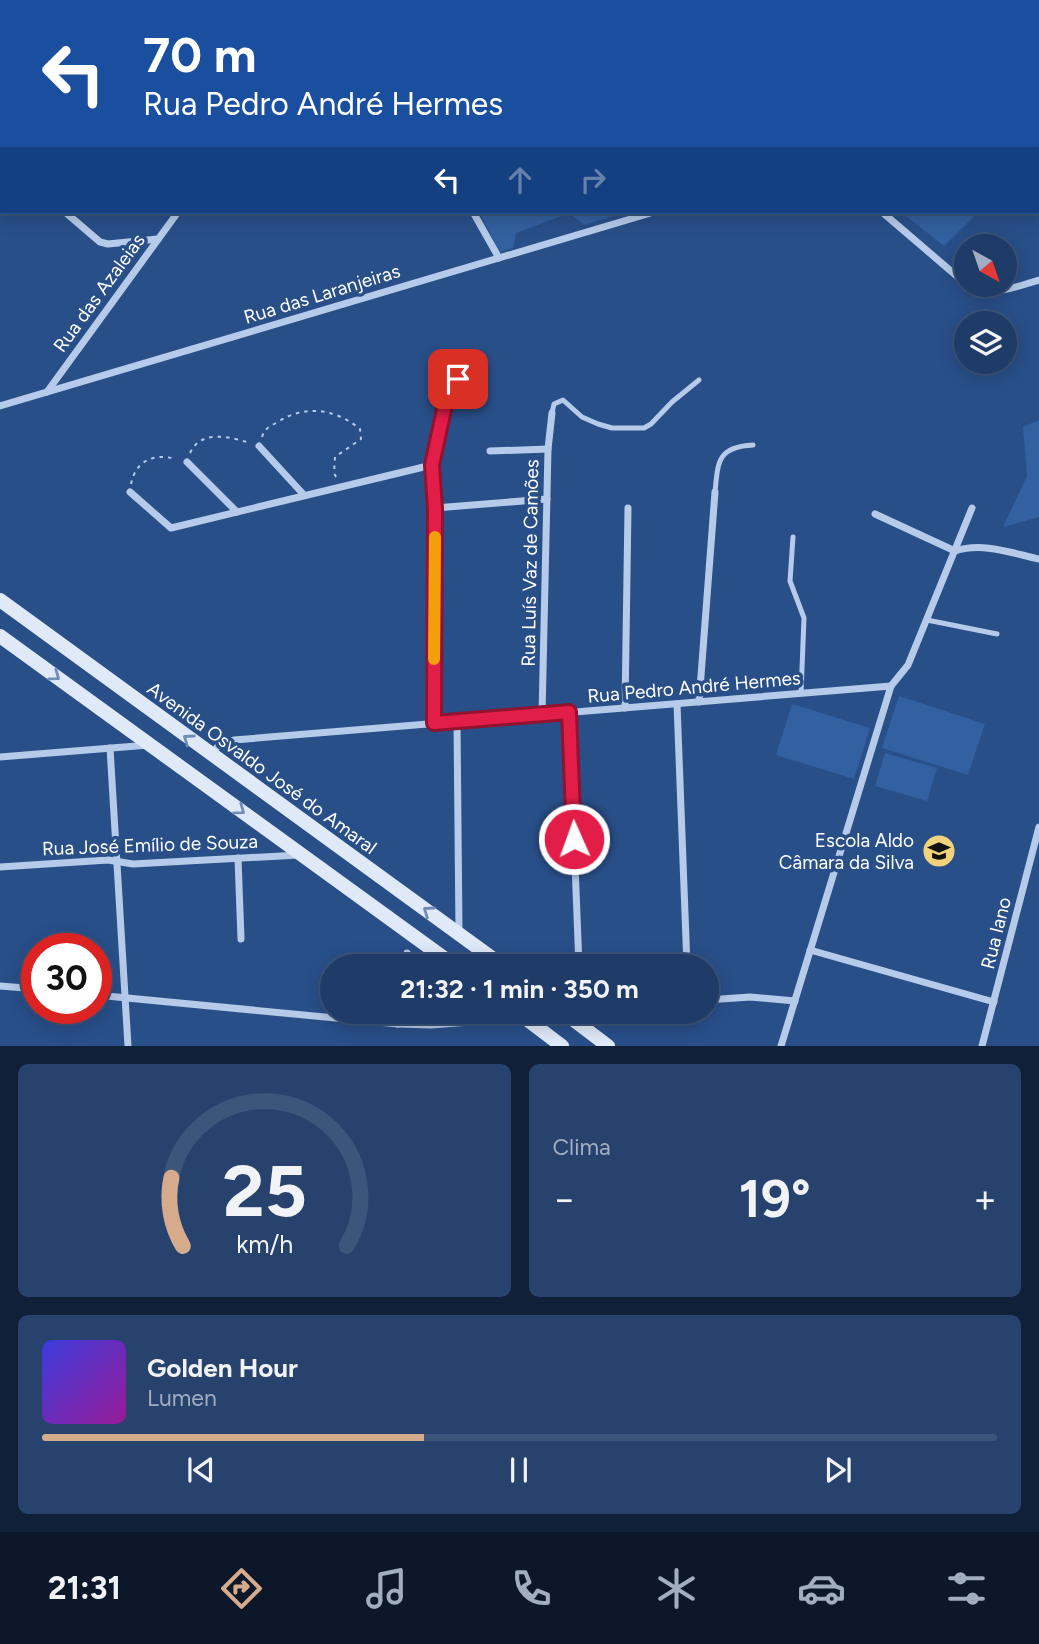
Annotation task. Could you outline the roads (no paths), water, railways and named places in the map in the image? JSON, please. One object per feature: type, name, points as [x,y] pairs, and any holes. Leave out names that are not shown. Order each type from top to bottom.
[{"type":"main road","name":"Avenida Osvaldo José do Amaral","points":[[0,600],[487,954]]},
{"type":"main road","points":[[0,636],[438,954]]},
{"type":"main road","points":[[185,769],[200,768],[211,755]]},
{"type":"main road","points":[[266,830],[264,824],[267,813],[271,809],[283,808]]},
{"type":"main road","points":[[534,1024],[562,1045]]},
{"type":"main road","points":[[586,1024],[608,1045]]},
{"type":"street","points":[[67,214],[100,242],[108,244],[158,239]]},
{"type":"street","name":"Rua das Azaleias","points":[[47,392],[176,214]]},
{"type":"street","points":[[474,214],[499,258]]},
{"type":"street","name":"Rua das Laranjeiras","points":[[0,406],[646,214]]},
{"type":"street","points":[[884,214],[954,274]]},
{"type":"street","points":[[1017,287],[1039,280]]},
{"type":"street","points":[[434,723],[435,508],[432,465],[438,430],[453,385],[465,371],[482,362]]},
{"type":"street","name":"Rua Luís Vaz de Camões","points":[[542,715],[548,449],[552,413]]},
{"type":"street","points":[[259,446],[304,495]]},
{"type":"street","points":[[490,451],[548,449]]},
{"type":"street","points":[[187,461],[237,512]]},
{"type":"street","points":[[130,492],[171,528],[432,465]]},
{"type":"street","points":[[699,702],[715,492]]},
{"type":"street","points":[[435,508],[547,499]]},
{"type":"street","points":[[781,1045],[891,687],[908,665],[972,508]]},
{"type":"street","points":[[625,708],[628,509]]},
{"type":"street","points":[[875,514],[955,551],[967,547],[982,547],[1039,559]]},
{"type":"street","name":"Rua Pedro André Hermes","points":[[211,755],[218,746],[234,740],[891,687]]},
{"type":"street","points":[[677,704],[687,954]]},
{"type":"street","points":[[569,712],[579,954]]},
{"type":"street","points":[[457,722],[459,933]]},
{"type":"street","points":[[0,757],[151,745]]},
{"type":"street","points":[[110,748],[128,1045]]},
{"type":"street","name":"Rua Iano","points":[[982,1045],[1039,827]]},
{"type":"street","name":"Rua José Emílio de Souza","points":[[0,867],[108,859],[132,864],[302,855]]},
{"type":"street","points":[[238,858],[241,939]]},
{"type":"street","points":[[810,950],[994,1002]]},
{"type":"street","points":[[0,986],[21,988]]},
{"type":"street","points":[[112,996],[320,1016]]},
{"type":"street","points":[[719,999],[750,997],[794,1001]]},
{"type":"street","points":[[398,1024],[440,1024]]},
{"type":"lane","points":[[552,413],[554,404],[563,400],[582,417],[597,424],[612,428],[644,428],[699,380]]},
{"type":"lane","points":[[715,492],[718,464],[722,457],[737,446],[753,445]]},
{"type":"lane","points":[[793,537],[790,581],[804,618],[801,694]]},
{"type":"lane","points":[[927,620],[997,634]]},
{"type":"place","name":"Escola Aldo Câmara da Silva","points":[[939,851]]}]
